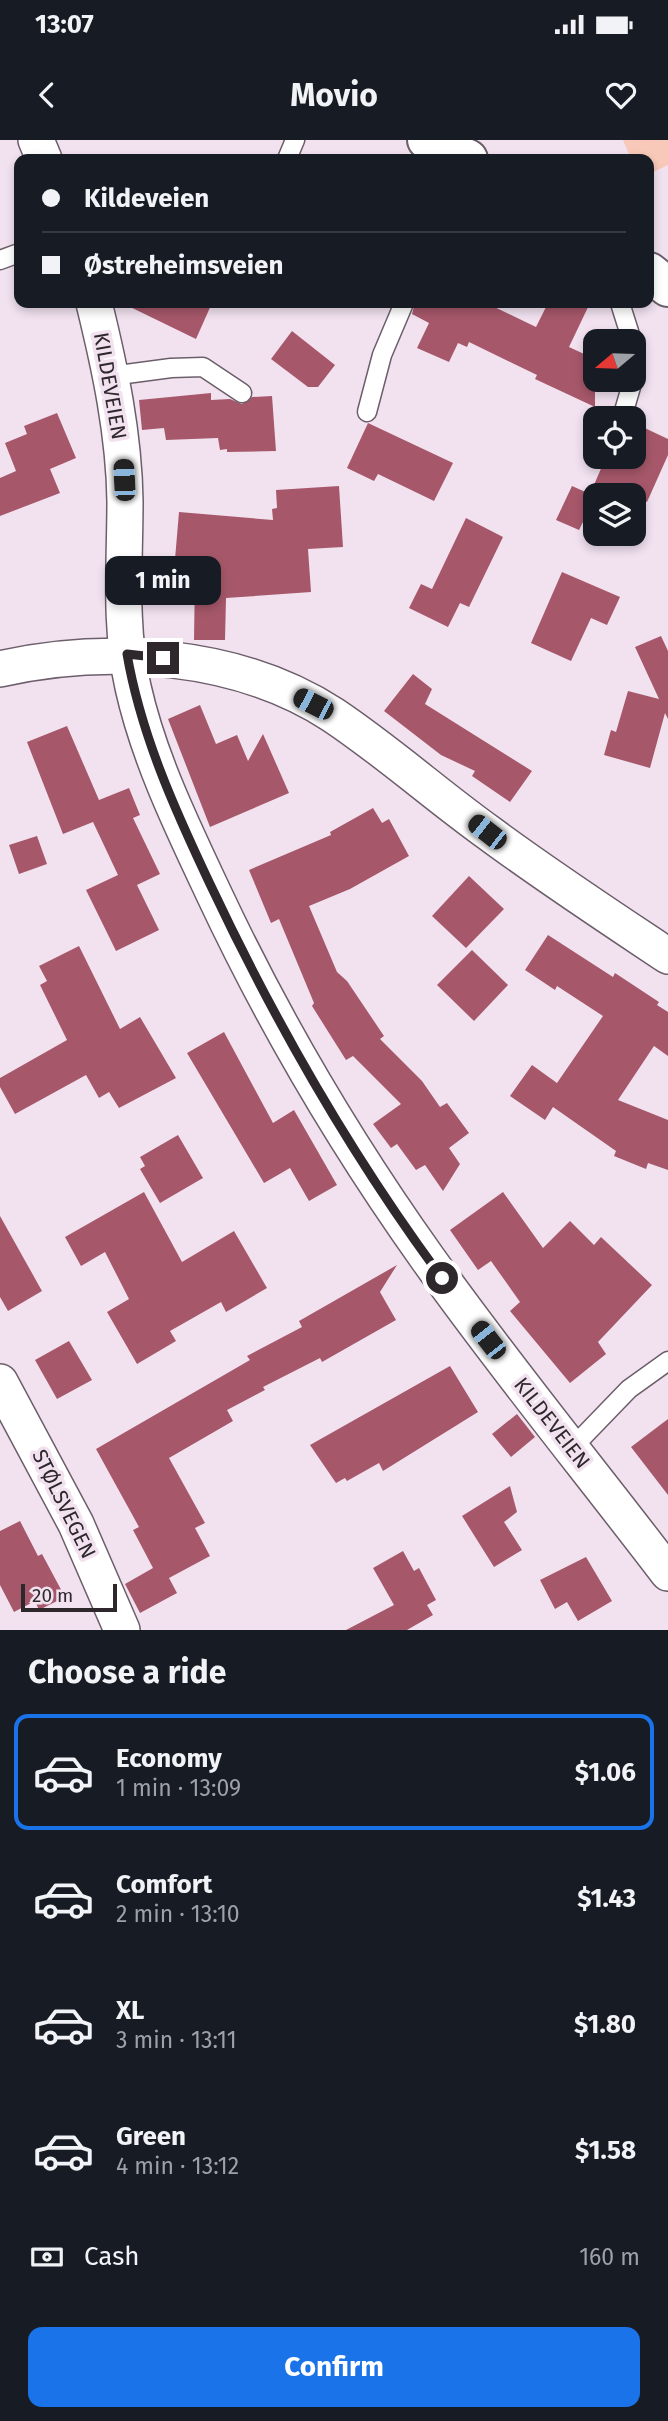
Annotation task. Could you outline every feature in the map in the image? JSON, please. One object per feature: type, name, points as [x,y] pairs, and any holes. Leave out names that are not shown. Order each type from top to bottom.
[{"type":"street","points":[[427,140],[457,154]]},
{"type":"street","points":[[654,276],[668,287]]},
{"type":"street","name":"KILDEVEIEN","points":[[95,308],[111,376],[123,460],[122,595],[127,654],[142,720],[180,818],[230,929],[294,1050],[357,1154],[427,1258],[668,1573]]},
{"type":"street","points":[[0,669],[76,657],[127,654],[163,658],[259,681],[332,714],[496,839],[668,956]]},
{"type":"street","name":"STØLSVEGEN","points":[[0,1382],[76,1524],[122,1630]]},
{"type":"lane","points":[[367,412],[382,355],[402,308]]},
{"type":"lane","points":[[622,308],[628,329]]},
{"type":"lane","points":[[111,376],[171,368],[203,367],[242,393]]},
{"type":"lane","points":[[572,1448],[629,1389],[668,1362]]},
{"type":"shaded area","points":[[623,140],[668,140],[668,165],[654,172],[654,154],[629,154]]},
{"type":"building","points":[[132,308],[210,308],[196,339]]},
{"type":"building","points":[[414,308],[496,308],[536,327],[546,308],[588,308],[569,347],[583,353],[583,392],[595,392],[595,406],[535,379],[537,375],[469,342],[467,347],[458,343],[449,362],[417,348],[429,323],[412,314]]},
{"type":"building","points":[[292,331],[335,365],[318,387],[308,387],[271,359]]},
{"type":"building","points":[[211,393],[211,400],[230,399],[242,404],[252,397],[272,396],[276,451],[227,452],[227,449],[220,450],[218,438],[166,440],[164,428],[142,430],[139,400]]},
{"type":"building","points":[[57,413],[76,458],[50,469],[60,493],[0,516],[0,478],[16,471],[5,443],[27,434],[24,426]]},
{"type":"building","points":[[368,423],[453,463],[434,501],[378,474],[374,481],[347,468]]},
{"type":"building","points":[[646,429],[668,439],[668,455],[647,502],[646,483],[595,483],[601,469],[646,469]]},
{"type":"building","points":[[339,486],[343,547],[308,549],[311,592],[226,598],[225,640],[194,640],[195,573],[174,571],[179,512],[273,520],[272,509],[277,508],[276,490]]},
{"type":"building","points":[[572,486],[583,491],[583,522],[579,530],[556,520]]},
{"type":"building","points":[[466,518],[503,537],[469,607],[460,603],[448,627],[409,608],[421,584],[432,589]]},
{"type":"building","points":[[562,572],[620,597],[607,625],[591,618],[571,661],[531,643]]},
{"type":"building","points":[[661,636],[668,651],[668,719],[665,713],[650,768],[604,755],[611,730],[616,732],[628,691],[659,699],[635,647]]},
{"type":"building","points":[[413,674],[432,689],[425,704],[532,771],[510,802],[472,776],[475,771],[441,755],[384,711]]},
{"type":"building","points":[[200,705],[216,744],[237,735],[248,761],[263,734],[289,793],[210,827],[168,719]]},
{"type":"building","points":[[67,726],[99,800],[129,788],[140,815],[133,818],[160,874],[137,885],[159,930],[116,951],[86,890],[118,875],[93,822],[63,834],[27,742]]},
{"type":"building","points":[[373,808],[382,823],[389,819],[409,856],[350,889],[309,906],[337,972],[347,981],[384,1036],[380,1039],[422,1081],[440,1107],[447,1103],[469,1133],[449,1148],[460,1164],[443,1191],[425,1165],[416,1170],[397,1144],[391,1148],[373,1124],[401,1104],[353,1056],[346,1060],[312,1006],[314,1003],[279,919],[271,923],[249,870],[331,835],[330,832]]},
{"type":"building","points":[[37,836],[47,864],[19,874],[9,845]]},
{"type":"building","points":[[469,876],[504,909],[466,948],[432,916]]},
{"type":"building","points":[[548,935],[613,977],[615,973],[659,1002],[657,1005],[668,1012],[668,1056],[654,1046],[618,1100],[668,1120],[668,1170],[648,1163],[646,1169],[614,1156],[616,1151],[553,1107],[545,1120],[510,1096],[532,1065],[557,1083],[603,1016],[557,986],[555,990],[525,970]]},
{"type":"building","points":[[79,946],[120,1029],[140,1017],[176,1078],[119,1108],[109,1092],[99,1098],[86,1075],[15,1114],[0,1087],[0,1078],[67,1040],[40,985],[47,981],[39,966]]},
{"type":"building","points":[[472,950],[508,985],[474,1021],[437,985]]},
{"type":"building","points":[[224,1032],[273,1123],[294,1110],[337,1185],[309,1201],[290,1168],[264,1183],[187,1053]]},
{"type":"building","points":[[178,1135],[203,1178],[160,1203],[140,1169],[145,1166],[140,1157]]},
{"type":"building","points":[[144,1192],[182,1262],[234,1231],[267,1288],[226,1312],[221,1302],[170,1331],[176,1341],[137,1364],[107,1312],[129,1299],[105,1252],[81,1266],[65,1237]]},
{"type":"building","points":[[503,1192],[543,1248],[570,1221],[594,1245],[601,1237],[652,1285],[598,1342],[606,1354],[570,1383],[510,1311],[520,1302],[491,1261],[478,1270],[450,1230]]},
{"type":"building","points":[[0,1216],[42,1291],[8,1311],[0,1297]]},
{"type":"building","points":[[397,1265],[380,1292],[396,1320],[322,1362],[320,1358],[263,1387],[265,1390],[227,1410],[233,1421],[169,1458],[205,1523],[195,1528],[210,1556],[169,1578],[177,1593],[140,1613],[125,1584],[153,1568],[133,1530],[139,1527],[96,1449],[250,1360],[247,1356],[302,1327],[299,1321]]},
{"type":"building","points":[[69,1341],[92,1380],[57,1399],[35,1360]]},
{"type":"building","points":[[450,1366],[478,1412],[383,1471],[379,1463],[347,1481],[345,1478],[336,1483],[310,1445]]},
{"type":"building","points":[[517,1414],[535,1437],[511,1457],[492,1434]]},
{"type":"building","points":[[668,1419],[668,1495],[631,1447]]},
{"type":"building","points":[[510,1486],[517,1512],[504,1522],[522,1550],[494,1567],[462,1516]]},
{"type":"building","points":[[20,1521],[38,1556],[42,1554],[65,1597],[39,1610],[35,1601],[14,1612],[0,1585],[0,1531]]},
{"type":"building","points":[[403,1551],[414,1571],[419,1568],[436,1600],[427,1605],[433,1615],[407,1630],[346,1630],[394,1605],[373,1568]]},
{"type":"building","points":[[586,1557],[612,1601],[578,1621],[567,1602],[555,1609],[540,1580]]},
{"type":"route","points":[[163,658],[127,654],[142,720],[190,842],[230,929],[294,1050],[357,1154],[442,1278]]}]
